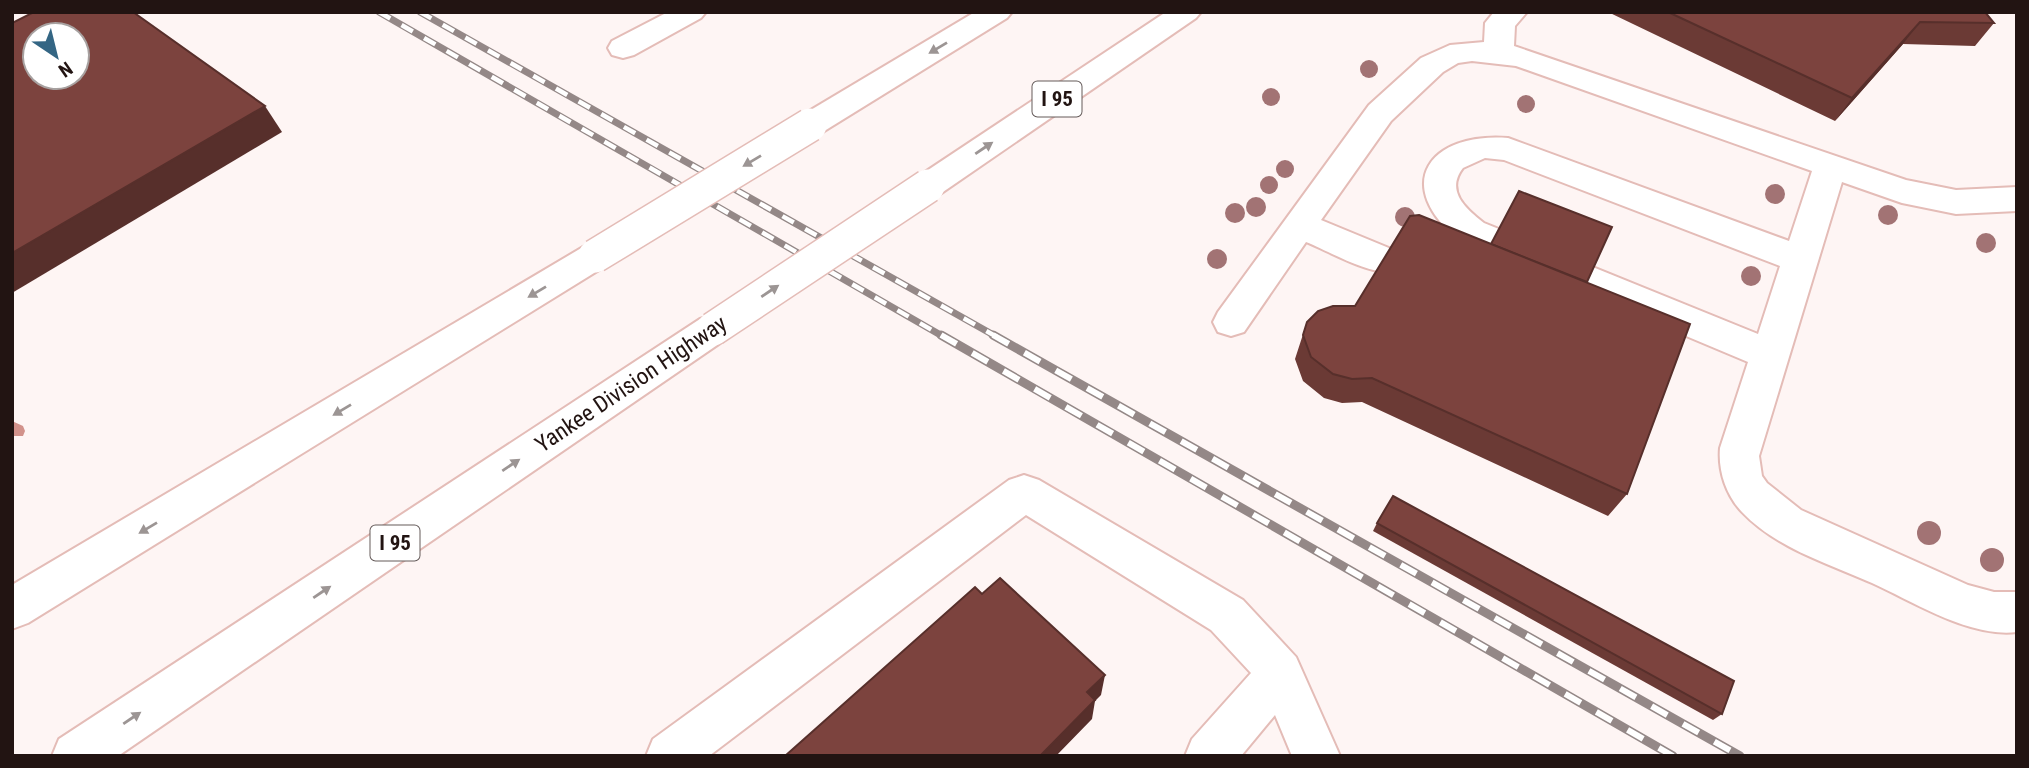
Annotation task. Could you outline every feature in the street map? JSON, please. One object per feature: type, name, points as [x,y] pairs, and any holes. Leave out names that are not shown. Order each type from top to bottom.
[{"type":"main road","points":[[623,48],[691,12]]},
{"type":"main road","points":[[12,609],[997,12]]},
{"type":"main road","name":"Yankee Division Highway","points":[[76,756],[1186,12]]},
{"type":"main road","points":[[1498,51],[1500,23],[1512,12]]},
{"type":"main road","points":[[1231,322],[1387,104],[1440,60],[1472,51],[1498,51],[1537,62],[1830,166],[1930,198],[1969,202],[2017,199]]},
{"type":"main road","points":[[1770,355],[1479,235],[1460,224],[1447,210],[1437,190],[1439,176],[1450,161],[1464,153],[1487,148],[1508,149],[1800,258]]},
{"type":"main road","points":[[1830,166],[1738,458],[1743,479],[1758,501],[1796,528],[1962,603],[1994,613],[2017,612]]},
{"type":"main road","points":[[1299,225],[1388,262]]},
{"type":"main road","points":[[670,756],[1024,493],[1227,615],[1280,672],[1316,756]]},
{"type":"main road","points":[[1209,756],[1244,718],[1280,672]]},
{"type":"building","points":[[34,12],[133,12],[265,106],[12,253],[12,23]]},
{"type":"building","points":[[1668,12],[1985,12],[1994,23],[1920,22],[1852,98]]},
{"type":"building","points":[[1519,191],[1612,227],[1587,282],[1491,244]]},
{"type":"building","points":[[1419,215],[1690,324],[1627,494],[1372,378],[1352,379],[1333,374],[1311,357],[1303,335],[1307,322],[1318,311],[1333,306],[1355,306],[1410,216]]},
{"type":"building","points":[[1393,496],[1734,681],[1722,714],[1377,523]]},
{"type":"building","points":[[1000,578],[1105,675],[1087,692],[1095,700],[1040,756],[785,756],[975,587],[982,594]]},
{"type":"waterway","points":[[12,428],[17,431]]},
{"type":"railway","points":[[379,12],[944,337]]},
{"type":"railway","points":[[420,12],[997,337]]},
{"type":"railway","points":[[941,335],[1673,756]]},
{"type":"railway","points":[[993,335],[1740,756]]}]
